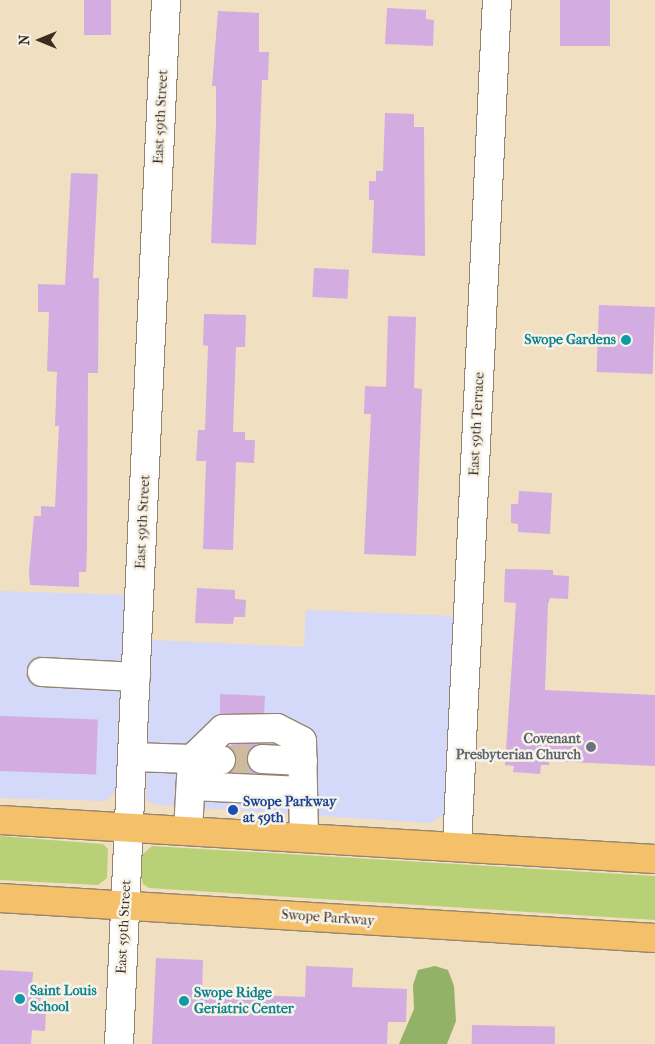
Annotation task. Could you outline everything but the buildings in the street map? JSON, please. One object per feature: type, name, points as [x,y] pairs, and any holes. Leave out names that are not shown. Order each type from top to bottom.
[{"type":"main road","points":[[0,820],[655,860]]},
{"type":"main road","name":"Swope Parkway","points":[[0,898],[655,938]]},
{"type":"street","name":"East 59th Street","points":[[119,1044],[166,0]]},
{"type":"street","name":"East 59th Terrace","points":[[457,847],[496,0]]},
{"type":"street","points":[[42,672],[136,677]]},
{"type":"street","points":[[188,831],[192,759],[223,729],[277,728],[302,740],[304,838]]},
{"type":"street","points":[[132,757],[221,760]]},
{"type":"street","points":[[262,759],[303,761]]},
{"type":"street","points":[[191,786],[303,791]]},
{"type":"shaded area","points":[[0,591],[126,595],[116,792],[105,801],[0,798]]},
{"type":"shaded area","points":[[306,610],[454,616],[446,807],[443,815],[430,823],[157,805],[146,801],[151,640],[304,647]]},
{"type":"green space","points":[[0,836],[103,844],[108,849],[107,878],[98,885],[0,880]]},
{"type":"green space","points":[[152,846],[655,876],[655,920],[149,888],[143,884],[141,876],[142,855]]},
{"type":"green space","points":[[435,966],[448,970],[454,986],[456,1021],[447,1044],[399,1044],[414,1009],[413,985],[418,970]]},
{"type":"tunnel","points":[[221,760],[262,759]]},
{"type":"place","name":"Swope Gardens","points":[[626,340]]},
{"type":"place","name":"Covenant Presbyterian Church","points":[[591,747]]},
{"type":"place","name":"Swope Parkway at 59th","points":[[233,810]]},
{"type":"place","name":"Saint Louis School","points":[[20,999]]},
{"type":"place","name":"Swope Ridge Geriatric Center","points":[[184,1001]]}]
